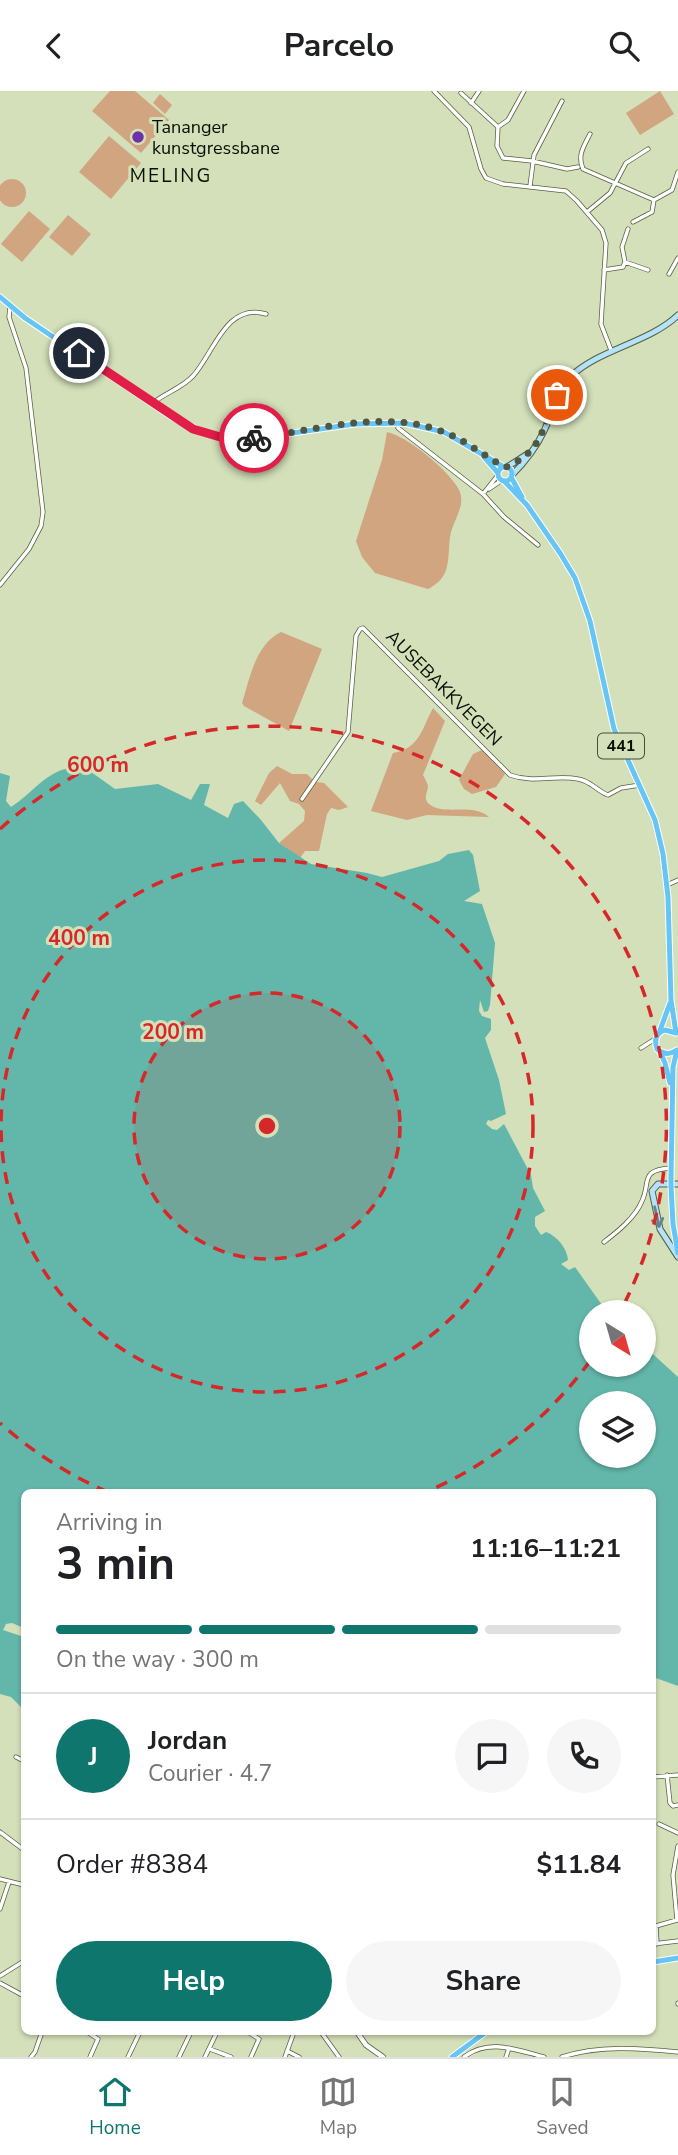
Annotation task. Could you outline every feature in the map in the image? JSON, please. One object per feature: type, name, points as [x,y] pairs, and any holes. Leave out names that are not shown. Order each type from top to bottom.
[{"type":"main road","name":"441","points":[[0,297],[10,307],[193,429],[227,439],[250,439],[355,424],[390,422],[432,428],[510,469],[527,505],[578,585],[590,621],[614,729],[657,827],[667,885],[671,1000],[677,1034],[665,1030],[657,1036]]},
{"type":"main road","points":[[534,449],[522,459],[505,467],[501,477],[511,476],[534,449],[545,429],[554,401],[563,385],[577,371],[662,327],[678,315]]},
{"type":"main road","name":"441","points":[[468,445],[487,459],[527,505]]},
{"type":"main road","name":"441","points":[[657,1036],[671,1000]]},
{"type":"main road","points":[[657,1036],[658,1050],[668,1070],[672,1093]]},
{"type":"main road","points":[[658,1050],[670,1054],[677,1049]]},
{"type":"main road","points":[[677,1049],[673,1059],[671,1179],[675,1185],[678,1255]]},
{"type":"main road","points":[[675,1185],[658,1184],[652,1191],[660,1229],[678,1255]]},
{"type":"main road","points":[[676,1241],[678,1229]]},
{"type":"main road","points":[[656,1962],[678,1958]]},
{"type":"main road","points":[[451,2057],[482,2035]]},
{"type":"street","points":[[434,91],[469,127],[486,178],[503,184],[566,191],[587,212],[605,237],[601,324],[612,352]]},
{"type":"street","points":[[471,103],[480,91]]},
{"type":"street","points":[[498,127],[508,120],[524,91]]},
{"type":"street","points":[[461,93],[498,127]]},
{"type":"street","points":[[515,93],[520,97]]},
{"type":"street","points":[[530,186],[532,161],[562,101]]},
{"type":"street","points":[[498,127],[497,146],[500,155],[567,169],[578,167]]},
{"type":"street","points":[[590,134],[581,153],[582,165],[587,171],[654,200]]},
{"type":"street","points":[[587,212],[610,194],[626,163],[648,149]]},
{"type":"street","points":[[654,200],[672,190],[678,172]]},
{"type":"street","points":[[634,222],[652,212],[654,200]]},
{"type":"street","points":[[625,262],[622,247],[628,229]]},
{"type":"street","points":[[669,274],[678,258]]},
{"type":"street","points":[[604,270],[618,269],[625,262]]},
{"type":"street","points":[[625,262],[648,270]]},
{"type":"street","points":[[0,585],[30,549],[41,526],[43,512],[26,368],[9,317],[10,307]]},
{"type":"street","points":[[153,403],[194,375],[234,318],[248,312],[266,314]]},
{"type":"street","points":[[398,428],[483,494],[504,517],[538,545]]},
{"type":"street","points":[[483,494],[501,477]]},
{"type":"street","name":"AUSEBAKKVEGEN","points":[[302,799],[348,732],[356,636],[363,628],[510,775],[530,780],[582,780],[608,795],[621,788],[640,785]]},
{"type":"street","points":[[667,885],[678,880]]},
{"type":"street","points":[[657,1036],[641,1048],[658,1050]]},
{"type":"street","points":[[604,1242],[621,1228],[642,1202],[648,1177],[657,1170],[671,1168]]},
{"type":"street","points":[[16,1757],[21,1760]]},
{"type":"street","points":[[667,1775],[670,1803],[673,1806],[678,1805]]},
{"type":"street","points":[[656,1777],[678,1775]]},
{"type":"street","points":[[659,1824],[678,1833]]},
{"type":"street","points":[[0,1843],[2,1833],[21,1848]]},
{"type":"street","points":[[656,1926],[678,1920],[673,1875],[677,1865],[678,1846]]},
{"type":"street","points":[[0,1879],[21,1884]]},
{"type":"street","points":[[0,1909],[9,1882]]},
{"type":"street","points":[[656,1944],[678,1941]]},
{"type":"street","points":[[0,1976],[21,1963]]},
{"type":"street","points":[[0,1983],[21,1994]]},
{"type":"street","points":[[31,2057],[41,2035]]},
{"type":"street","points":[[90,2057],[99,2039],[92,2035]]},
{"type":"street","points":[[128,2057],[139,2035]]},
{"type":"street","points":[[179,2057],[190,2035]]},
{"type":"street","points":[[205,2057],[216,2035]]},
{"type":"street","points":[[253,2035],[259,2039],[251,2056],[258,2057]]},
{"type":"street","points":[[285,2057],[293,2035]]},
{"type":"street","points":[[324,2035],[339,2049],[339,2057]]},
{"type":"street","points":[[359,2035],[366,2045],[380,2056]]},
{"type":"street","points":[[464,2057],[491,2045],[544,2057]]},
{"type":"street","points":[[506,2057],[509,2048]]},
{"type":"street","points":[[210,2049],[230,2057]]},
{"type":"street","points":[[562,2057],[582,2051],[625,2049],[678,2052]]},
{"type":"street","points":[[287,2051],[299,2057]]},
{"type":"street","points":[[582,2051],[582,2057]]},
{"type":"shaded area","name":"Tananger kunstgressbane","points":[[110,91],[135,91],[169,120],[141,153],[92,111]]},
{"type":"shaded area","points":[[660,91],[674,114],[640,135],[626,113]]},
{"type":"shaded area","points":[[160,94],[172,105],[165,114],[153,103]]},
{"type":"shaded area","points":[[109,136],[141,163],[111,199],[79,172]]},
{"type":"shaded area","points":[[7,180],[17,180],[25,188],[25,198],[17,206],[7,206],[-1,198],[-1,188]]},
{"type":"shaded area","points":[[29,211],[50,229],[22,262],[1,244]]},
{"type":"shaded area","points":[[68,215],[91,234],[72,256],[49,237]]},
{"type":"shaded area","points":[[387,432],[406,440],[427,455],[454,482],[461,495],[461,506],[450,537],[446,570],[439,581],[428,589],[375,573],[362,557],[356,541],[382,460]]},
{"type":"shaded area","points":[[281,632],[322,649],[289,731],[242,703],[259,654],[272,638]]},
{"type":"shaded area","points":[[433,708],[445,721],[423,775],[428,786],[428,803],[441,809],[474,810],[489,817],[427,815],[407,820],[371,811],[393,753],[414,743]]},
{"type":"shaded area","points":[[482,750],[505,774],[496,787],[472,794],[464,789],[459,780],[473,754]]},
{"type":"shaded area","points":[[277,766],[292,774],[307,774],[315,782],[324,783],[348,807],[339,810],[331,808],[327,814],[319,851],[305,851],[300,858],[279,843],[304,821],[305,811],[299,804],[290,801],[280,783],[261,805],[255,801],[269,773]]},
{"type":"water","points":[[78,767],[91,772],[115,789],[158,784],[191,800],[200,784],[210,784],[204,805],[228,818],[234,804],[243,801],[279,843],[311,864],[382,877],[439,861],[448,854],[469,850],[473,855],[480,891],[464,901],[482,904],[495,943],[490,1005],[488,1011],[484,1012],[480,1000],[479,1011],[482,1016],[491,1019],[491,1030],[485,1038],[499,1080],[506,1114],[488,1120],[486,1124],[497,1130],[504,1124],[531,1175],[533,1188],[545,1211],[535,1217],[535,1226],[541,1235],[546,1232],[561,1243],[568,1260],[561,1264],[569,1270],[575,1267],[598,1300],[579,1300],[579,1377],[656,1377],[656,1357],[678,1377],[678,1686],[656,1678],[656,1489],[21,1489],[21,1627],[6,1624],[3,1630],[21,1636],[21,1707],[11,1697],[0,1694],[0,773],[10,776],[6,801],[11,807],[50,776],[67,768]]},
{"type":"way so far","points":[[254,438],[372,422],[404,423],[444,432],[506,467],[522,459],[537,445],[557,395]]},
{"type":"place","name":"Tananger kunstgressbane","points":[[138,137]]},
{"type":"district","name":"MELING","points":[[171,176]]},
{"type":"route","points":[[79,353],[193,429],[227,439],[254,438]]}]
